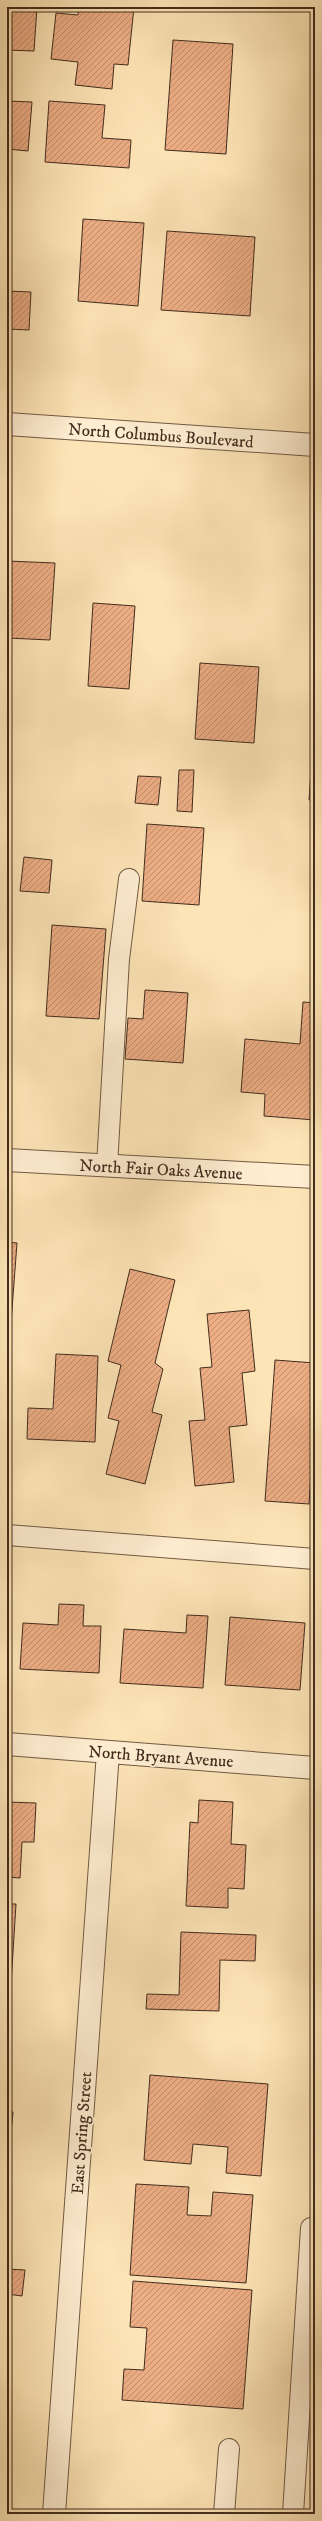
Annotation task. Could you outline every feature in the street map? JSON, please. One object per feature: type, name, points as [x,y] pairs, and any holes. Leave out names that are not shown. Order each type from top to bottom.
[{"type":"street","name":"North Columbus Boulevard","points":[[7,424],[315,445]]},
{"type":"street","name":"North Fair Oaks Avenue","points":[[7,1160],[315,1177]]},
{"type":"street","name":"North Bryant Avenue","points":[[7,1744],[315,1768]]},
{"type":"street","name":"East Spring Street","points":[[54,2514],[108,1752]]},
{"type":"lane","points":[[107,1166],[119,959],[129,879]]},
{"type":"lane","points":[[7,1535],[315,1559]]},
{"type":"lane","points":[[293,2514],[311,2228],[315,2228]]},
{"type":"lane","points":[[224,2514],[229,2449]]},
{"type":"building","points":[[7,7],[37,7],[34,51],[7,50]]},
{"type":"building","points":[[79,7],[134,7],[128,65],[114,64],[112,89],[75,85],[78,62],[51,59],[56,13],[78,15]]},
{"type":"building","points":[[173,40],[233,44],[226,154],[165,150]]},
{"type":"building","points":[[7,101],[32,102],[28,151],[7,149]]},
{"type":"building","points":[[49,101],[105,105],[102,138],[131,140],[129,168],[45,162]]},
{"type":"building","points":[[83,219],[144,223],[138,306],[78,301]]},
{"type":"building","points":[[167,231],[255,237],[250,316],[161,310]]},
{"type":"building","points":[[7,236],[11,236],[7,288]]},
{"type":"building","points":[[7,291],[31,292],[29,330],[7,329]]},
{"type":"building","points":[[7,561],[55,563],[50,640],[7,638]]},
{"type":"building","points":[[93,603],[135,606],[129,689],[88,686]]},
{"type":"building","points":[[200,663],[259,667],[254,743],[195,739]]},
{"type":"building","points":[[315,712],[315,800],[309,800]]},
{"type":"building","points":[[7,758],[10,758],[7,785]]},
{"type":"building","points":[[179,770],[194,770],[192,812],[177,811]]},
{"type":"building","points":[[138,776],[161,777],[158,805],[135,803]]},
{"type":"building","points":[[147,824],[204,828],[199,905],[142,901]]},
{"type":"building","points":[[24,857],[52,860],[49,893],[20,891]]},
{"type":"building","points":[[52,925],[106,929],[99,1019],[46,1016]]},
{"type":"building","points":[[145,990],[188,993],[183,1063],[125,1059],[128,1018],[143,1019]]},
{"type":"building","points":[[303,1002],[315,1003],[315,1120],[264,1116],[265,1094],[241,1092],[245,1039],[300,1044]]},
{"type":"building","points":[[7,1242],[17,1243],[7,1376]]},
{"type":"building","points":[[130,1269],[175,1280],[155,1363],[163,1369],[152,1412],[162,1415],[145,1484],[106,1474],[119,1421],[108,1418],[121,1365],[108,1361]]},
{"type":"building","points":[[249,1310],[255,1371],[242,1373],[247,1425],[229,1427],[234,1482],[195,1486],[189,1421],[205,1420],[200,1368],[212,1367],[207,1314]]},
{"type":"building","points":[[56,1354],[98,1356],[95,1442],[27,1439],[28,1408],[53,1409]]},
{"type":"building","points":[[275,1360],[315,1363],[315,1414],[309,1504],[265,1501]]},
{"type":"building","points":[[59,1604],[84,1605],[83,1626],[101,1626],[99,1673],[20,1669],[23,1623],[58,1625]]},
{"type":"building","points":[[187,1615],[208,1616],[203,1688],[120,1683],[124,1629],[186,1633]]},
{"type":"building","points":[[230,1617],[305,1623],[300,1690],[225,1685]]},
{"type":"building","points":[[199,1800],[233,1802],[231,1844],[246,1845],[244,1889],[228,1888],[228,1908],[186,1906],[190,1822],[198,1823]]},
{"type":"building","points":[[7,1802],[36,1803],[34,1842],[22,1842],[20,1878],[7,1877]]},
{"type":"building","points":[[7,1904],[16,1904],[11,1984],[7,1984]]},
{"type":"building","points":[[181,1932],[256,1935],[255,1961],[220,1960],[219,2011],[146,2009],[147,1994],[179,1995]]},
{"type":"building","points":[[7,2008],[10,2008],[7,2053]]},
{"type":"building","points":[[150,2075],[268,2084],[261,2176],[226,2173],[228,2147],[193,2144],[191,2164],[144,2160]]},
{"type":"building","points":[[7,2111],[13,2112],[7,2174]]},
{"type":"building","points":[[136,2184],[189,2187],[187,2215],[211,2216],[213,2192],[253,2195],[246,2283],[130,2275]]},
{"type":"building","points":[[7,2269],[25,2270],[22,2296],[7,2294]]},
{"type":"building","points":[[133,2281],[252,2290],[243,2409],[122,2400],[124,2369],[144,2370],[147,2328],[130,2327]]}]
